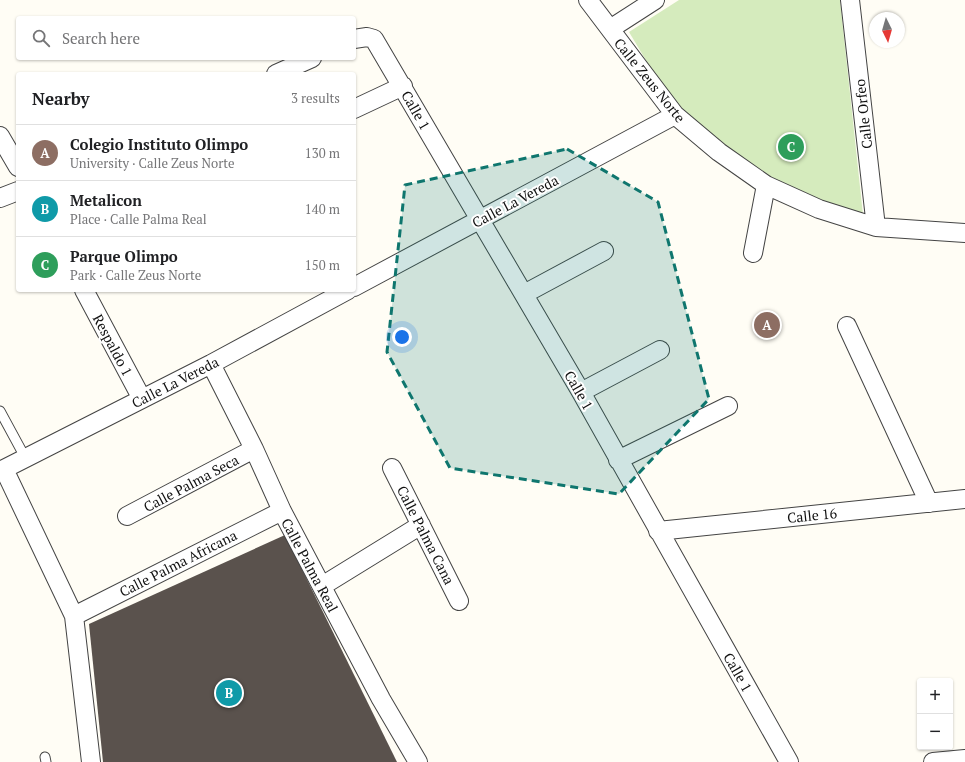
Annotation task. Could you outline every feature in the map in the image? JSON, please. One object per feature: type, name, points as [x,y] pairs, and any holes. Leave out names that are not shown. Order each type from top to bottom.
[{"type":"street","name":"Calle Zeus Norte","points":[[588,0],[675,115],[719,152],[766,185],[820,209],[876,227],[965,233]]},
{"type":"street","points":[[610,30],[655,0]]},
{"type":"street","name":"Calle Orfeo","points":[[850,0],[876,227]]},
{"type":"street","name":"Calle 1","points":[[356,39],[367,37],[374,39],[581,392],[789,762]]},
{"type":"street","points":[[280,72],[308,60]]},
{"type":"street","points":[[356,108],[402,86]]},
{"type":"street","name":"Calle La Vereda","points":[[356,286],[675,115]]},
{"type":"street","points":[[0,136],[16,164]]},
{"type":"street","points":[[753,253],[766,185]]},
{"type":"street","points":[[0,198],[16,192]]},
{"type":"street","points":[[524,294],[604,251]]},
{"type":"street","name":"Respaldo 1","points":[[85,292],[142,399]]},
{"type":"street","name":"Calle La Vereda","points":[[2,470],[211,364],[344,292]]},
{"type":"street","points":[[847,326],[929,503]]},
{"type":"street","points":[[581,392],[660,350]]},
{"type":"street","name":"Calle Palma Real","points":[[211,364],[254,449],[282,510],[381,699],[418,762]]},
{"type":"street","points":[[618,460],[728,406]]},
{"type":"street","name":"Calle Palma Seca","points":[[127,516],[254,449]]},
{"type":"street","name":"Calle Palma Cana","points":[[392,468],[459,601]]},
{"type":"street","points":[[2,470],[74,616],[91,762]]},
{"type":"street","name":"Calle 16","points":[[658,531],[965,499]]},
{"type":"street","name":"Calle Palma Africana","points":[[74,616],[282,510]]},
{"type":"street","points":[[322,586],[421,525]]},
{"type":"street","points":[[933,762],[965,759]]},
{"type":"lane","points":[[0,411],[26,459]]},
{"type":"highlighted area","points":[[567,149],[658,202],[709,399],[619,494],[450,468],[387,352],[405,185]]},
{"type":"green space","points":[[679,0],[840,0],[863,215],[778,187],[674,107],[629,32]]},
{"type":"building","points":[[285,535],[397,762],[103,762],[89,624]]},
{"type":"place","name":"Parque Olimpo","points":[[791,147]]},
{"type":"place","name":"Colegio Instituto Olimpo","points":[[767,325]]},
{"type":"place","name":"Metalicon","points":[[229,693]]}]
